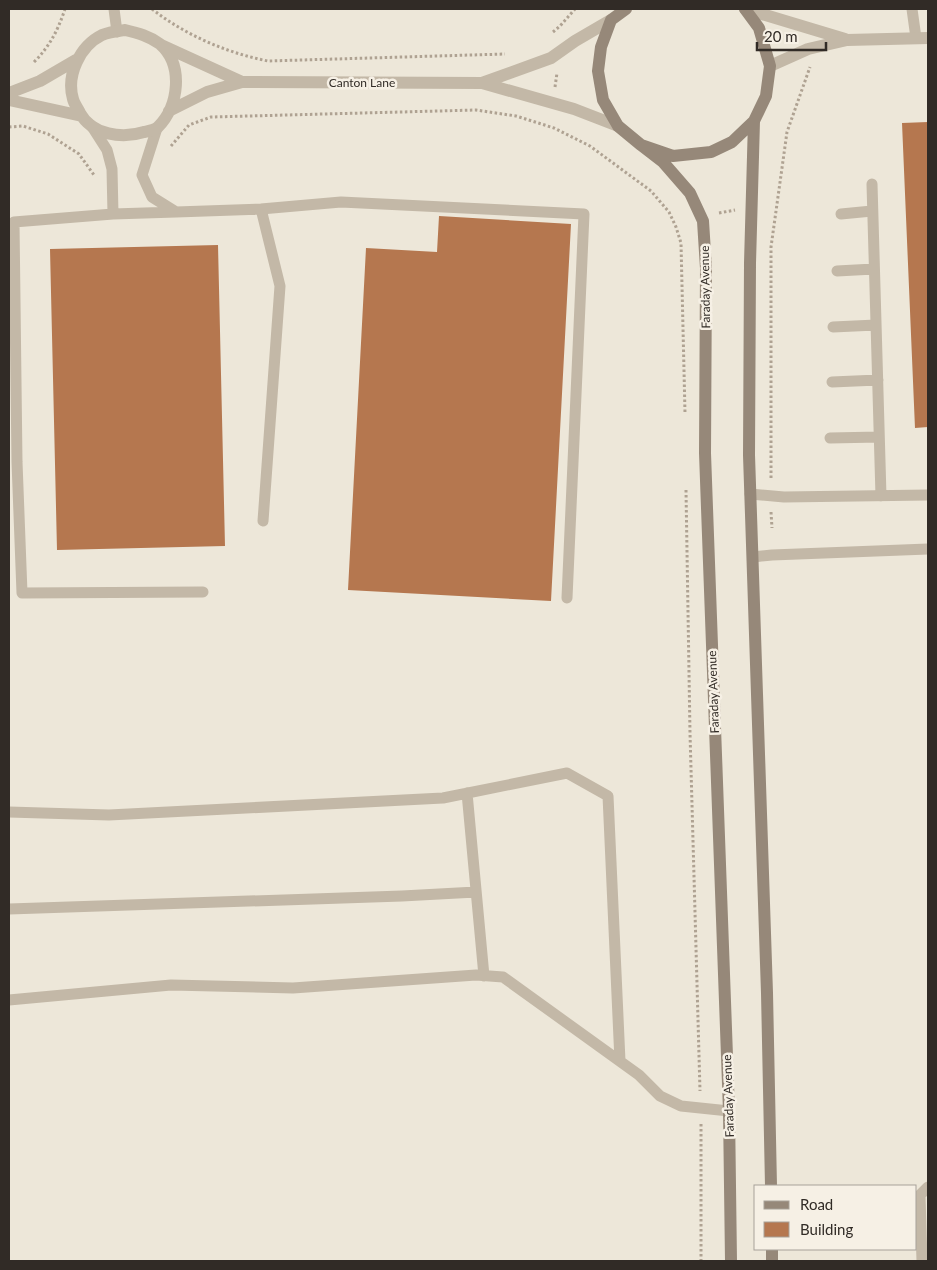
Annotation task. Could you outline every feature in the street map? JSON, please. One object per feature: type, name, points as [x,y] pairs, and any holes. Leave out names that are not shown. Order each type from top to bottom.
[{"type":"street","points":[[745,9],[847,40]]},
{"type":"street","points":[[641,145],[673,156],[712,152],[732,142],[754,121],[766,96],[770,66],[759,28],[745,9]]},
{"type":"street","points":[[618,126],[603,100],[598,71],[601,47],[619,13]]},
{"type":"street","name":"Canton Lane","points":[[482,83],[551,58],[619,13]]},
{"type":"street","points":[[9,93],[40,81],[76,60],[87,46],[103,34],[125,30],[143,34],[161,45],[171,60],[176,76],[176,94],[169,111],[157,128],[133,136],[107,134],[86,120],[9,100]]},
{"type":"street","points":[[770,66],[808,49],[847,40],[922,38]]},
{"type":"street","name":"Canton Lane","points":[[161,45],[242,82]]},
{"type":"street","points":[[76,60],[71,81],[73,99],[86,120]]},
{"type":"street","name":"Canton Lane","points":[[169,111],[207,92],[242,82],[482,83],[574,109],[618,126]]},
{"type":"street","points":[[754,121],[750,263],[750,494],[768,993],[771,1185]]},
{"type":"street","name":"Faraday Avenue","points":[[618,126],[663,162],[690,193],[703,221],[706,268],[705,454],[729,1112],[731,1261]]},
{"type":"lane","points":[[114,9],[116,32]]},
{"type":"lane","points":[[912,9],[922,38]]},
{"type":"lane","points":[[86,120],[107,150],[112,170],[113,214]]},
{"type":"lane","points":[[157,128],[142,175],[152,197],[176,212]]},
{"type":"lane","points":[[872,184],[881,496]]},
{"type":"lane","points":[[203,592],[22,594],[17,462],[14,222],[113,214],[261,209],[341,202],[584,214],[567,598]]},
{"type":"lane","points":[[261,209],[280,286],[263,521]]},
{"type":"lane","points":[[841,214],[872,211]]},
{"type":"lane","points":[[837,271],[874,269]]},
{"type":"lane","points":[[833,327],[876,325]]},
{"type":"lane","points":[[832,382],[878,380]]},
{"type":"lane","points":[[830,438],[880,437]]},
{"type":"lane","points":[[750,494],[771,496],[928,495]]},
{"type":"lane","points":[[753,557],[928,549]]},
{"type":"lane","points":[[9,812],[109,815],[443,798],[567,772],[608,796],[620,1061]]},
{"type":"lane","points":[[467,793],[484,976]]},
{"type":"lane","points":[[9,909],[476,892]]},
{"type":"lane","points":[[9,1000],[171,985],[293,988],[484,976],[503,977],[620,1061],[647,1082],[660,1096],[681,1106],[729,1112]]},
{"type":"lane","points":[[922,1261],[920,1195],[928,1187]]},
{"type":"path","points":[[28,68],[47,49],[58,30],[65,9]]},
{"type":"path","points":[[152,9],[180,29],[243,56],[268,61],[508,54]]},
{"type":"path","points":[[548,36],[575,9]]},
{"type":"path","points":[[772,555],[771,247],[787,132],[810,70]]},
{"type":"path","points":[[169,149],[189,125],[210,117],[476,110],[516,116],[554,128],[590,146],[651,191],[670,212],[676,227],[681,243],[683,276],[685,419]]},
{"type":"path","points":[[9,127],[23,126],[48,134],[80,154],[94,175]]},
{"type":"path","points":[[676,227],[703,221],[722,212],[752,209],[778,203]]},
{"type":"path","points":[[686,488],[690,733],[700,1108],[701,1261]]},
{"type":"building","points":[[928,122],[928,427],[915,428],[902,123]]},
{"type":"building","points":[[439,216],[571,224],[551,601],[348,590],[366,248],[437,252]]},
{"type":"building","points":[[218,245],[225,546],[57,550],[50,249]]}]
